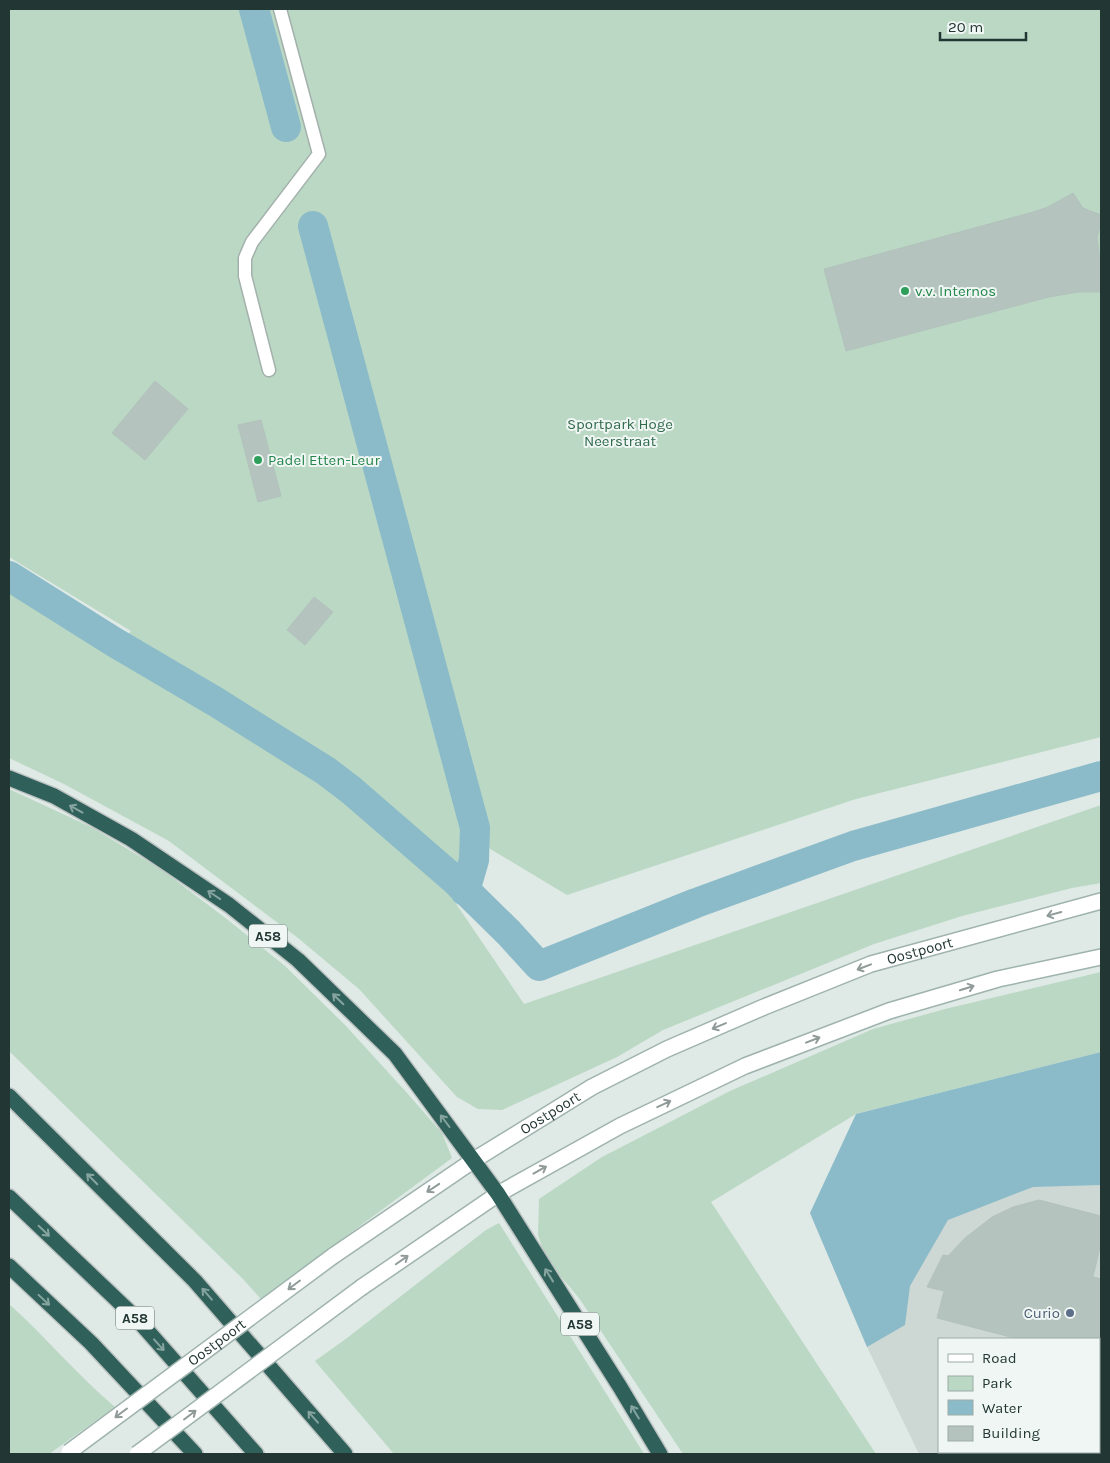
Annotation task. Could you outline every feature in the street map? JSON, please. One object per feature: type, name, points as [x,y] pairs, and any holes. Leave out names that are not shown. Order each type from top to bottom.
[{"type":"highway","name":"A58","points":[[9,778],[54,796],[131,839],[229,905],[298,960],[395,1054],[474,1160]]},
{"type":"highway","points":[[9,1096],[195,1280],[345,1454]]},
{"type":"highway","points":[[474,1160],[498,1194]]},
{"type":"highway","name":"A58","points":[[498,1194],[660,1454]]},
{"type":"highway","name":"A58","points":[[9,1197],[137,1319],[256,1454]]},
{"type":"highway","points":[[9,1266],[91,1343],[195,1454]]},
{"type":"main road","name":"Oostpoort","points":[[67,1453],[333,1256],[474,1160],[592,1087],[667,1049],[871,964],[1101,901]]},
{"type":"main road","points":[[137,1454],[362,1287],[498,1194],[620,1126],[745,1066],[889,1011],[998,979],[1101,957]]},
{"type":"lane","points":[[269,370],[245,276],[245,258],[252,242],[319,154],[280,9]]},
{"type":"shaded area","points":[[1101,1107],[1101,1454],[919,1454],[867,1347],[810,1213]]},
{"type":"green space","name":"Sportpark Hoge Neerstraat","points":[[9,9],[1101,9],[1101,737],[856,799],[567,895],[467,835],[463,863],[456,873],[447,872],[353,784],[122,642],[131,631],[9,557]]},
{"type":"green space","points":[[9,592],[345,796],[444,886],[524,1004],[1101,805],[1101,883],[1072,888],[962,916],[874,944],[663,1030],[617,1057],[502,1110],[478,1109],[457,1097],[359,989],[298,938],[169,841],[64,784],[9,758]]},
{"type":"green space","points":[[9,789],[93,828],[162,870],[285,966],[345,1025],[442,1133],[452,1158],[261,1299],[243,1279],[9,1051]]},
{"type":"green space","points":[[1101,972],[1101,1052],[856,1114],[711,1202],[876,1454],[683,1454],[579,1298],[546,1259],[538,1235],[539,1199],[602,1157],[730,1091],[873,1029],[945,1009]]},
{"type":"green space","points":[[499,1223],[644,1454],[394,1454],[315,1361],[486,1230]]},
{"type":"green space","points":[[9,1304],[115,1407],[49,1454],[9,1454]]},
{"type":"water","points":[[1101,1052],[1101,1185],[1033,1187],[948,1220],[910,1286],[905,1325],[867,1347],[810,1213],[856,1114]]},
{"type":"building","points":[[1073,193],[1083,208],[1101,215],[1101,224],[1097,237],[1100,261],[1100,292],[1078,292],[1049,297],[846,351],[824,269],[1033,212],[1048,207]]},
{"type":"building","points":[[155,381],[188,409],[145,460],[112,433]]},
{"type":"building","points":[[261,420],[281,496],[258,502],[238,425]]},
{"type":"building","points":[[314,597],[333,612],[305,645],[287,630]]},
{"type":"building","points":[[1039,1200],[1101,1216],[1101,1243],[1093,1277],[1101,1279],[1101,1339],[1014,1338],[937,1318],[944,1291],[927,1287],[943,1255],[948,1256],[965,1238],[992,1217],[1013,1207]]},
{"type":"waterway","points":[[254,9],[286,127]]},
{"type":"waterway","points":[[313,226],[475,828],[474,860],[465,891]]},
{"type":"waterway","points":[[9,576],[326,771],[351,790],[456,881],[509,933],[539,966],[696,903],[853,846],[1101,776]]},
{"type":"place","name":"v.v. Internos","points":[[905,291]]},
{"type":"place","name":"Padel Etten-Leur","points":[[258,460]]},
{"type":"place","name":"Curio","points":[[1070,1313]]}]
